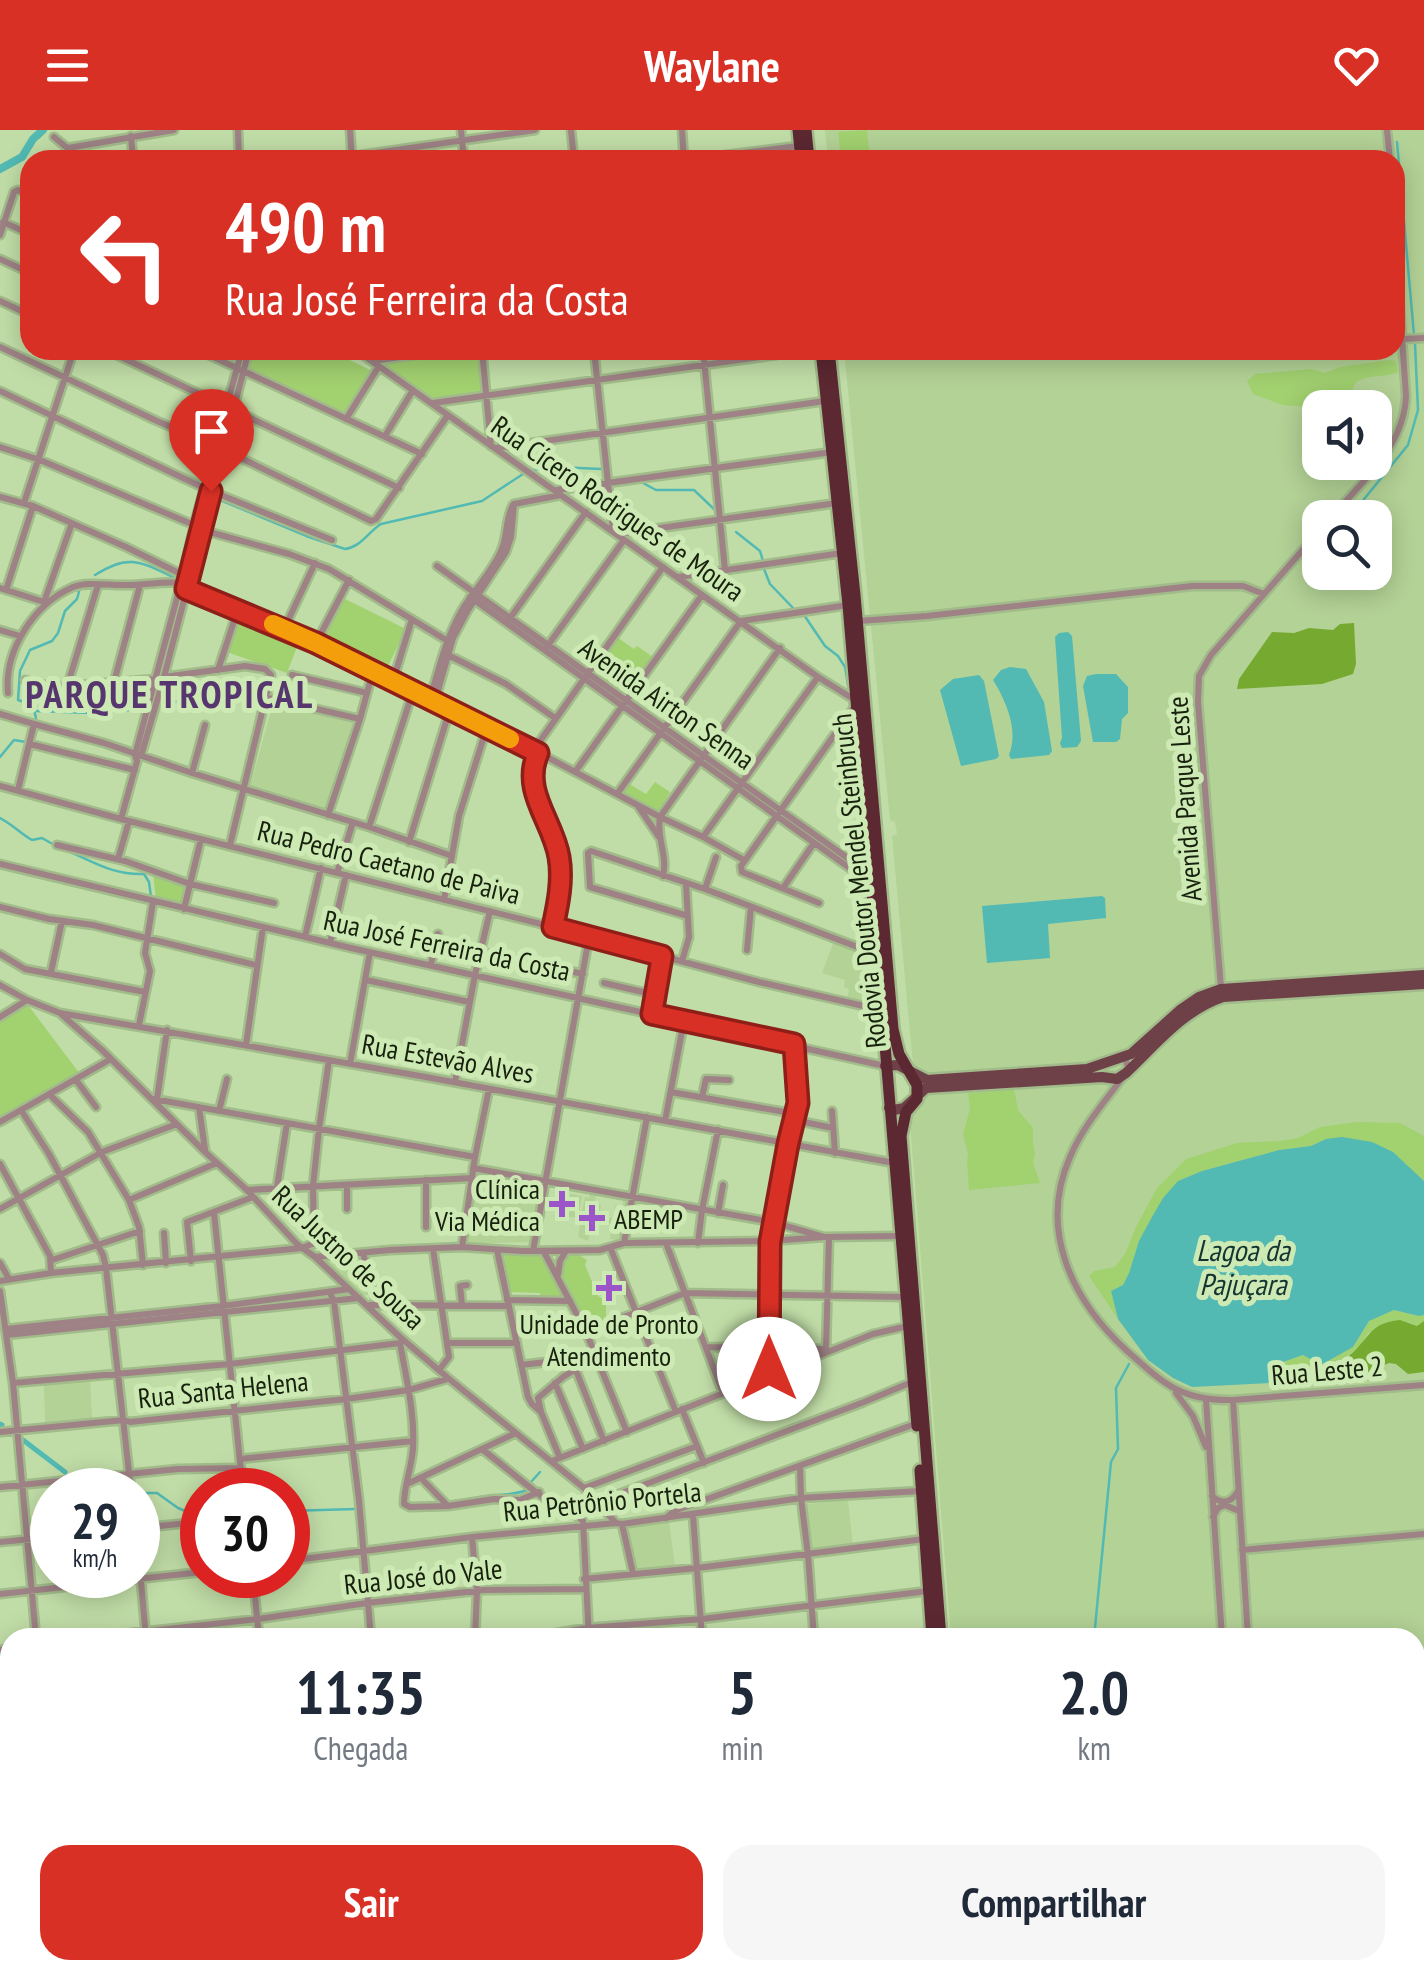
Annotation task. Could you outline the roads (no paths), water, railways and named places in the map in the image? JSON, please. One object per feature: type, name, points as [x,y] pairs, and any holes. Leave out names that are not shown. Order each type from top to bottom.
[{"type":"highway","points":[[798,130],[800,150]]},
{"type":"highway","name":"Rodovia Doutor Mendel Steinbruch","points":[[821,360],[872,880],[931,1628]]},
{"type":"highway","name":"Rodovia Doutor Mendel Steinbruch","points":[[830,360],[858,621],[893,1029],[899,1054],[918,1086],[901,1136],[940,1628]]},
{"type":"main road","points":[[889,1108],[904,1108],[926,1088],[1101,1071],[1138,1050],[1199,997],[1221,989],[1424,975]]},
{"type":"main road","points":[[886,1066],[898,1065],[927,1080],[1072,1070],[1101,1071],[1116,1078],[1126,1074],[1180,1020],[1223,997],[1424,984]]},
{"type":"street","points":[[68,148],[174,130]]},
{"type":"street","points":[[390,150],[462,135],[535,130]]},
{"type":"street","points":[[130,136],[132,150]]},
{"type":"street","points":[[54,137],[70,150]]},
{"type":"street","points":[[766,150],[799,146]]},
{"type":"street","points":[[0,234],[17,190],[20,191]]},
{"type":"street","points":[[3,222],[20,230]]},
{"type":"street","points":[[31,360],[369,520],[376,519],[448,415]]},
{"type":"street","points":[[71,360],[3,589],[46,603],[74,587],[184,582]]},
{"type":"street","points":[[128,360],[399,488]]},
{"type":"street","points":[[221,360],[422,454]]},
{"type":"street","points":[[118,859],[134,770],[242,360]]},
{"type":"street","name":"Rua Cícero Rodrigues de Moura","points":[[372,360],[856,703]]},
{"type":"street","points":[[346,418],[375,362],[387,360]]},
{"type":"street","points":[[483,360],[493,447],[826,400]]},
{"type":"street","points":[[546,648],[618,535],[595,360]]},
{"type":"street","points":[[704,360],[725,570]]},
{"type":"street","points":[[432,404],[744,360]]},
{"type":"street","points":[[1346,500],[1399,433],[1405,415],[1403,360]]},
{"type":"street","points":[[0,390],[208,490],[332,540]]},
{"type":"street","points":[[385,436],[413,390]]},
{"type":"street","points":[[0,446],[198,527],[316,563],[448,642]]},
{"type":"street","points":[[432,700],[448,642],[474,596],[503,560],[510,542],[514,504],[608,482],[832,452]]},
{"type":"street","points":[[0,501],[28,505],[72,523],[238,609],[316,643],[576,772],[702,836],[742,863]]},
{"type":"street","points":[[618,535],[837,503]]},
{"type":"street","points":[[508,621],[586,512]]},
{"type":"street","points":[[8,692],[4,674],[20,636],[46,603],[72,523]]},
{"type":"street","points":[[184,582],[198,527]]},
{"type":"street","name":"Avenida Parque Leste","points":[[1221,989],[1197,684],[1206,662],[1302,551]]},
{"type":"street","points":[[678,577],[842,553]]},
{"type":"street","points":[[284,629],[316,563]]},
{"type":"street","name":"Avenida Airton Senna","points":[[437,566],[508,621],[872,880]]},
{"type":"street","points":[[553,927],[560,894],[560,861],[534,787],[536,752],[555,718],[663,566]]},
{"type":"street","points":[[316,643],[349,580]]},
{"type":"street","points":[[114,682],[140,585]]},
{"type":"street","points":[[67,686],[98,586]]},
{"type":"street","points":[[858,621],[1192,586],[1243,586],[1264,594]]},
{"type":"street","points":[[576,772],[702,594]]},
{"type":"street","points":[[617,794],[741,621],[848,605]]},
{"type":"street","points":[[218,670],[238,609]]},
{"type":"street","points":[[393,681],[412,619]]},
{"type":"street","points":[[0,630],[20,636]]},
{"type":"street","points":[[663,876],[666,861],[658,828],[660,817],[780,648]]},
{"type":"street","points":[[445,654],[506,684],[555,718]]},
{"type":"street","points":[[25,680],[42,686],[67,686],[218,670],[268,670],[266,697],[230,846]]},
{"type":"street","points":[[328,815],[373,671]]},
{"type":"street","points":[[292,675],[367,694]]},
{"type":"street","points":[[702,836],[818,677]]},
{"type":"street","points":[[369,827],[413,690]]},
{"type":"street","points":[[243,692],[360,719]]},
{"type":"street","points":[[819,903],[742,872],[742,863],[856,703]]},
{"type":"street","points":[[409,842],[450,709]]},
{"type":"street","points":[[0,714],[104,743],[138,758],[245,788],[452,856]]},
{"type":"street","points":[[18,790],[34,724]]},
{"type":"street","points":[[192,773],[205,725]]},
{"type":"street","points":[[444,900],[459,816],[487,728]]},
{"type":"street","points":[[30,744],[134,770]]},
{"type":"street","name":"Rua Pedro Caetano de Paiva","points":[[0,786],[883,1010]]},
{"type":"street","points":[[638,805],[661,840]]},
{"type":"street","points":[[330,943],[353,822]]},
{"type":"street","points":[[184,909],[200,838]]},
{"type":"street","points":[[783,888],[811,838]]},
{"type":"street","points":[[57,845],[118,859],[190,884],[274,903]]},
{"type":"street","points":[[688,916],[590,887],[588,854],[591,851],[706,889],[878,955]]},
{"type":"street","points":[[706,889],[716,857]]},
{"type":"street","name":"Rua José Ferreira da Costa","points":[[0,864],[330,943],[886,1066]]},
{"type":"street","points":[[305,937],[321,868]]},
{"type":"street","points":[[682,961],[689,936],[686,884]]},
{"type":"street","points":[[139,1025],[150,967],[145,956],[153,902]]},
{"type":"street","points":[[0,907],[256,965]]},
{"type":"street","points":[[747,950],[750,907]]},
{"type":"street","points":[[455,1082],[490,911]]},
{"type":"street","points":[[50,972],[62,920]]},
{"type":"street","points":[[246,1045],[263,927]]},
{"type":"street","points":[[431,964],[438,934]]},
{"type":"street","points":[[534,1251],[589,937]]},
{"type":"street","points":[[350,1064],[370,952]]},
{"type":"street","points":[[480,952],[582,974]]},
{"type":"street","points":[[0,954],[18,966],[145,992]]},
{"type":"street","points":[[652,1014],[662,956]]},
{"type":"street","points":[[366,980],[470,1002]]},
{"type":"street","points":[[604,983],[656,994]]},
{"type":"street","name":"Rua Estevão Alves","points":[[0,985],[60,1013],[894,1163]]},
{"type":"street","points":[[0,1017],[27,1000]]},
{"type":"street","name":"Rua Justno de Sousa","points":[[60,1013],[155,1099],[302,1248],[372,1305],[400,1340],[556,1460],[619,1524],[633,1573]]},
{"type":"street","points":[[665,1121],[684,1021]]},
{"type":"street","points":[[167,1030],[155,1099],[475,1157]]},
{"type":"street","points":[[769,1375],[770,1242],[798,1099],[794,1044]]},
{"type":"street","points":[[1125,1058],[1126,1074],[1082,1133],[1068,1162],[1060,1200],[1060,1238],[1070,1274],[1091,1313],[1168,1385],[1193,1416],[1209,1454]]},
{"type":"street","points":[[0,1122],[112,1059]]},
{"type":"street","points":[[329,1060],[313,1186],[314,1256],[462,1247],[600,1250],[624,1243],[900,1236]]},
{"type":"street","points":[[1101,1071],[1107,1091],[1105,1102]]},
{"type":"street","points":[[219,1111],[227,1079]]},
{"type":"street","points":[[76,1080],[96,1107]]},
{"type":"street","points":[[702,1097],[706,1080],[729,1080]]},
{"type":"street","points":[[462,1247],[489,1089]]},
{"type":"street","points":[[671,1092],[833,1128]]},
{"type":"street","points":[[49,1094],[88,1132],[129,1200],[140,1232],[143,1265]]},
{"type":"street","points":[[199,1107],[204,1152]]},
{"type":"street","points":[[22,1110],[100,1246],[106,1268],[129,1468]]},
{"type":"street","points":[[832,1111],[835,1152]]},
{"type":"street","points":[[624,1243],[647,1118]]},
{"type":"street","points":[[0,1209],[102,1152],[177,1124]]},
{"type":"street","points":[[278,1187],[286,1124]]},
{"type":"street","points":[[698,1244],[718,1130]]},
{"type":"street","points":[[129,1200],[218,1163]]},
{"type":"street","points":[[0,1164],[52,1260],[51,1273]]},
{"type":"street","points":[[473,1168],[772,1222],[826,1237]]},
{"type":"street","points":[[247,1190],[472,1178]]},
{"type":"street","points":[[426,1180],[426,1226]]},
{"type":"street","points":[[347,1209],[348,1185]]},
{"type":"street","points":[[718,1213],[723,1185]]},
{"type":"street","points":[[191,1261],[186,1224],[253,1197]]},
{"type":"street","points":[[214,1214],[240,1468]]},
{"type":"street","points":[[52,1260],[140,1232]]},
{"type":"street","points":[[164,1233],[166,1263]]},
{"type":"street","points":[[825,1350],[826,1237]]},
{"type":"street","points":[[0,1262],[4,1280],[302,1248],[314,1243]]},
{"type":"street","points":[[666,1243],[723,1393]]},
{"type":"street","points":[[610,1247],[704,1463]]},
{"type":"street","points":[[433,1249],[449,1360],[438,1370]]},
{"type":"street","points":[[497,1250],[530,1401],[541,1412]]},
{"type":"street","points":[[558,1277],[566,1250]]},
{"type":"street","points":[[544,1251],[586,1332],[626,1432]]},
{"type":"street","points":[[363,1252],[372,1305],[570,1302]]},
{"type":"street","points":[[462,1305],[460,1286],[466,1286]]},
{"type":"street","points":[[332,1297],[350,1289]]},
{"type":"street","points":[[0,1291],[30,1574]]},
{"type":"street","points":[[586,1332],[685,1293],[905,1297]]},
{"type":"street","points":[[332,1297],[364,1550],[370,1628]]},
{"type":"street","points":[[7,1332],[332,1297],[360,1298]]},
{"type":"street","points":[[595,1355],[538,1398],[556,1460],[825,1350],[908,1326]]},
{"type":"street","points":[[12,1383],[230,1364],[400,1340],[413,1440],[406,1505],[520,1500],[538,1492]]},
{"type":"street","points":[[447,1343],[516,1343]]},
{"type":"street","points":[[706,1347],[825,1350]]},
{"type":"street","points":[[521,1366],[595,1355]]},
{"type":"street","points":[[575,1368],[604,1441]]},
{"type":"street","name":"Rua Santa Helena","points":[[0,1432],[346,1399],[409,1390],[448,1378]]},
{"type":"street","points":[[598,1502],[912,1382]]},
{"type":"street","points":[[555,1383],[583,1450]]},
{"type":"street","name":"Rua Leste 2","points":[[1234,1400],[1424,1384]]},
{"type":"street","points":[[1168,1385],[1206,1400],[1234,1400],[1247,1628]]},
{"type":"street","points":[[1206,1400],[1221,1628]]},
{"type":"street","points":[[666,1518],[674,1511],[916,1423]]},
{"type":"street","points":[[407,1484],[516,1433]]},
{"type":"street","points":[[160,1472],[413,1440]]},
{"type":"street","points":[[584,1488],[697,1446]]},
{"type":"street","points":[[483,1450],[562,1510],[579,1516],[585,1526],[588,1628]]},
{"type":"street","points":[[800,1467],[813,1628]]},
{"type":"street","points":[[422,1479],[448,1506]]},
{"type":"street","points":[[0,1488],[30,1484]]},
{"type":"street","points":[[1211,1495],[1227,1502],[1238,1490]]},
{"type":"street","name":"Rua Petrônio Portela","points":[[310,1558],[472,1537],[693,1516],[801,1498],[921,1491]]},
{"type":"street","points":[[1213,1518],[1224,1505],[1240,1512]]},
{"type":"street","points":[[693,1516],[702,1628]]},
{"type":"street","points":[[1242,1550],[1424,1534]]},
{"type":"street","points":[[472,1537],[475,1628]]},
{"type":"street","points":[[584,1578],[698,1568],[924,1539]]},
{"type":"street","points":[[0,1542],[30,1540]]},
{"type":"street","name":"Rua José do Vale","points":[[191,1628],[477,1591],[586,1590]]},
{"type":"street","points":[[0,1594],[30,1591]]},
{"type":"street","points":[[629,1628],[929,1591]]},
{"type":"street","points":[[33,1598],[35,1628]]},
{"type":"street","points":[[143,1598],[145,1628]]},
{"type":"street","points":[[256,1598],[258,1628]]},
{"type":"water","points":[[1068,632],[1072,636],[1081,741],[1077,747],[1062,748],[1055,637]]},
{"type":"water","points":[[1026,669],[1044,702],[1052,751],[1049,755],[1011,759],[1009,755],[1012,726],[993,680],[1001,670]]},
{"type":"water","points":[[1116,674],[1128,687],[1128,713],[1122,719],[1120,739],[1116,742],[1093,742],[1083,686],[1087,676]]},
{"type":"water","points":[[979,675],[984,681],[999,756],[961,766],[940,690],[953,679]]},
{"type":"water","points":[[1102,896],[1106,918],[1048,924],[1050,958],[987,963],[982,906]]},
{"type":"water","name":"Lagoa da Pajuçara","points":[[1342,1137],[1372,1142],[1393,1152],[1424,1181],[1424,1315],[1394,1310],[1369,1321],[1353,1347],[1321,1365],[1303,1355],[1283,1362],[1270,1383],[1192,1387],[1148,1360],[1118,1319],[1111,1291],[1123,1285],[1139,1241],[1163,1198],[1178,1181],[1202,1171]]},
{"type":"waterway","points":[[26,150],[43,130]]},
{"type":"waterway","points":[[1397,142],[1398,150]]},
{"type":"waterway","points":[[0,169],[20,158]]},
{"type":"waterway","points":[[1405,233],[1414,335]]},
{"type":"waterway","points":[[1363,500],[1408,445],[1418,410],[1415,344]]},
{"type":"waterway","points":[[532,470],[601,469]]},
{"type":"waterway","points":[[217,496],[345,549],[381,524],[482,501],[523,474]]},
{"type":"waterway","points":[[643,483],[656,490],[694,490],[716,511]]},
{"type":"waterway","points":[[736,532],[760,551],[763,561]]},
{"type":"waterway","points":[[95,575],[117,564],[135,562],[175,578]]},
{"type":"waterway","points":[[764,569],[770,584],[794,609]]},
{"type":"waterway","points":[[36,719],[31,706],[18,700],[20,671],[30,650],[52,641],[58,633],[65,611],[77,599],[80,588]]},
{"type":"waterway","points":[[804,615],[845,667],[849,691]]},
{"type":"waterway","points":[[165,705],[210,692],[242,691]]},
{"type":"waterway","points":[[36,711],[92,713],[143,709]]},
{"type":"waterway","points":[[0,757],[14,740],[26,742]]},
{"type":"waterway","points":[[0,818],[32,840],[42,838],[56,846]]},
{"type":"waterway","points":[[68,851],[114,870],[144,874],[151,897]]},
{"type":"waterway","points":[[1095,1628],[1111,1462],[1118,1449],[1116,1388],[1129,1364]]},
{"type":"waterway","points":[[23,1440],[60,1468]]},
{"type":"waterway","points":[[531,1482],[540,1472]]},
{"type":"waterway","points":[[472,1499],[527,1490]]},
{"type":"waterway","points":[[160,1495],[180,1509]]},
{"type":"waterway","points":[[310,1510],[355,1509]]},
{"type":"place","name":"Clínica Via Médica","points":[[562,1204]]},
{"type":"place","name":"ABEMP","points":[[592,1218]]},
{"type":"place","name":"Unidade de Pronto Atendimento","points":[[609,1288]]},
{"type":"district","name":"PARQUE TROPICAL","points":[[170,693]]}]
